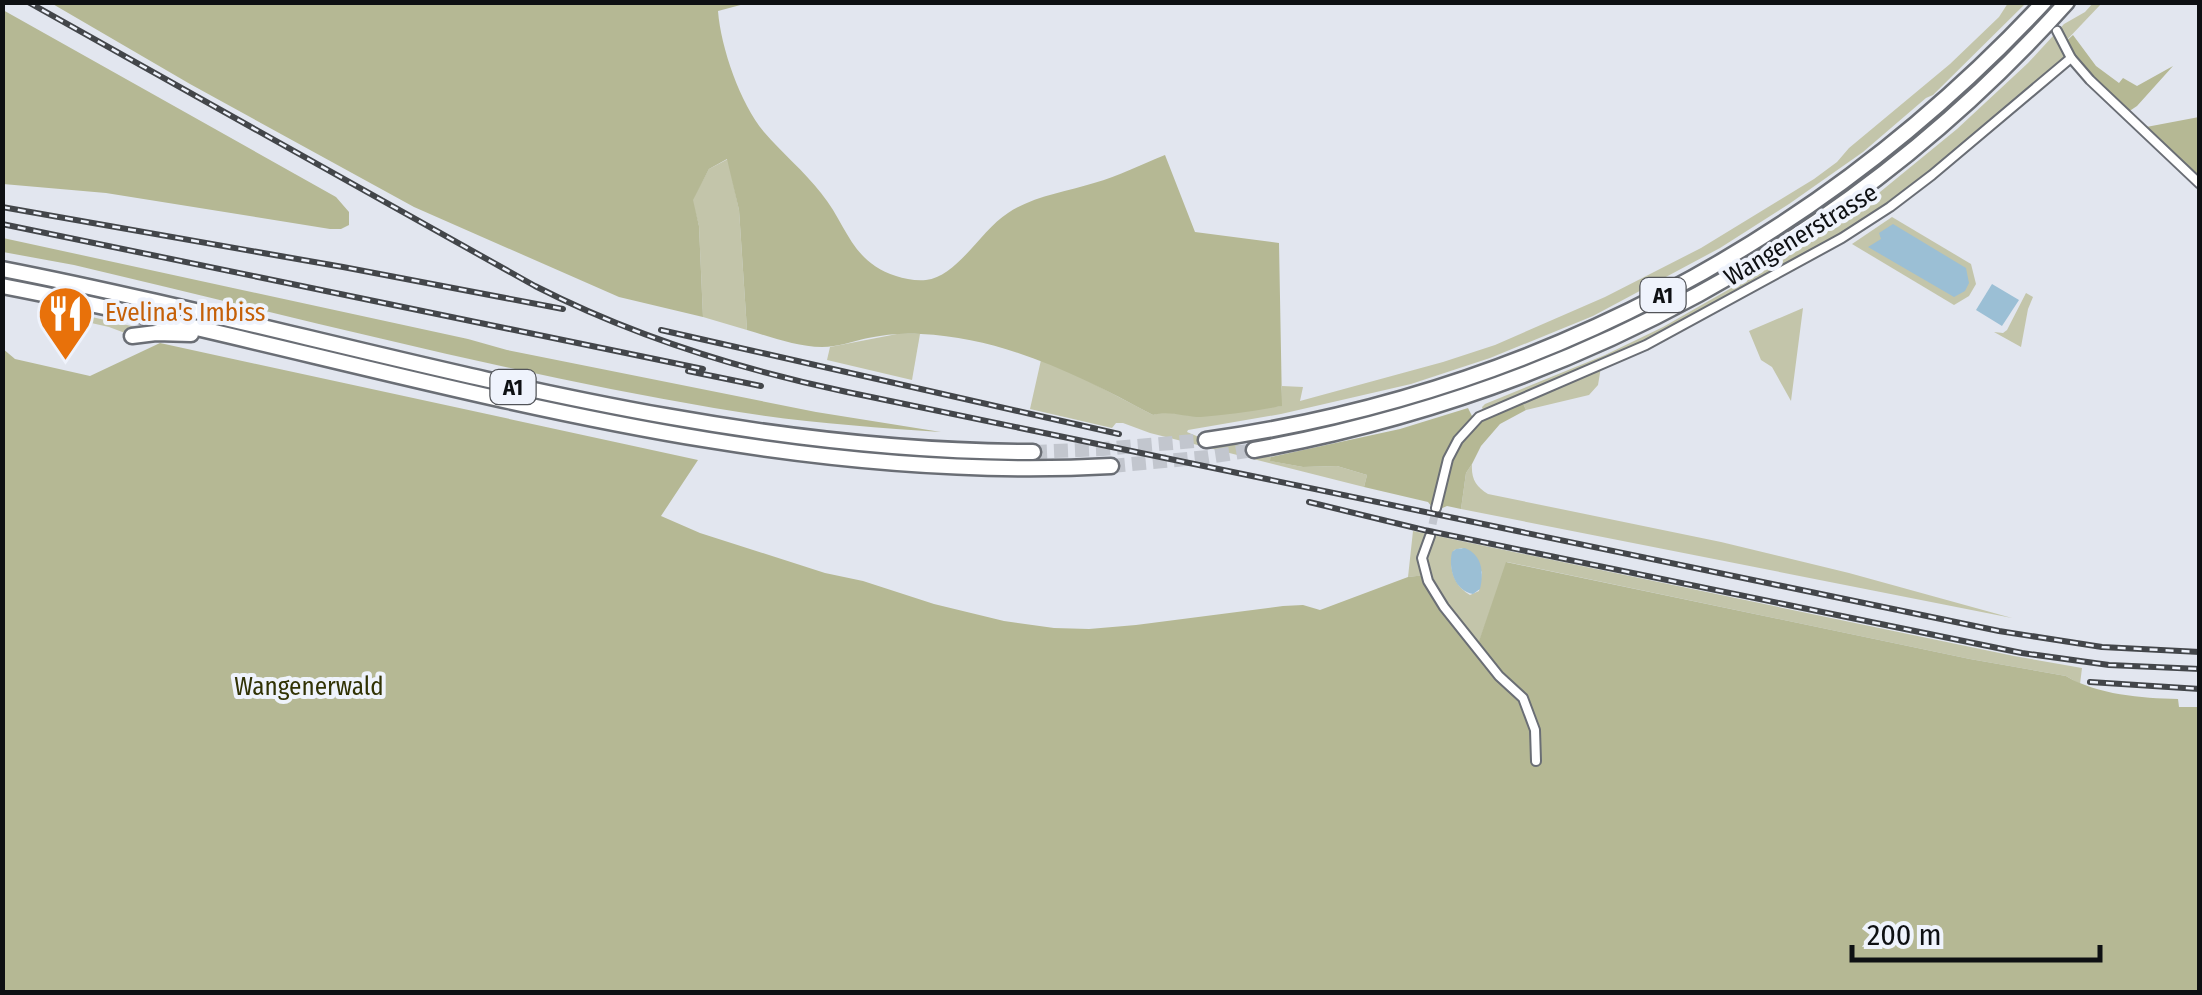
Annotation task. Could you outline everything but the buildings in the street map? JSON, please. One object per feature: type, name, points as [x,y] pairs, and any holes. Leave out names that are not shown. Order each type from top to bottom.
[{"type":"highway","name":"A1","points":[[1206,440],[1319,420],[1446,386],[1548,348],[1667,293],[1761,239],[1859,171],[1968,79],[2044,2]]},
{"type":"highway","name":"A1","points":[[1254,450],[1355,429],[1471,395],[1575,356],[1693,298],[1806,229],[1896,164],[1996,76],[2067,2]]},
{"type":"highway","name":"A1","points":[[2,269],[508,386],[652,415],[851,444],[1033,452]]},
{"type":"highway","name":"A1","points":[[2,286],[518,405],[750,448],[954,468],[1111,466]]},
{"type":"highway","name":"A1","points":[[132,336],[222,335]]},
{"type":"street","points":[[2057,31],[2071,58],[2090,80],[2200,184]]},
{"type":"street","name":"Wangenerstrasse","points":[[1436,508],[1448,460],[1458,440],[1478,417],[1646,345],[1842,238],[1932,175],[2071,58]]},
{"type":"street","points":[[1430,536],[1422,556],[1428,581],[1499,676],[1524,698],[1535,730],[1536,761]]},
{"type":"green space","points":[[51,3],[748,3],[718,11],[740,91],[764,132],[821,193],[851,241],[869,261],[903,278],[938,277],[1018,207],[1112,177],[1165,155],[1195,232],[1279,243],[1282,406],[1201,417],[1153,415],[1042,361],[983,343],[901,334],[813,347],[747,330],[739,210],[727,159],[709,169],[693,200],[699,226],[703,317],[619,297],[414,207]]},
{"type":"green space","points":[[2008,3],[2026,3],[1933,95],[1863,152],[1720,248],[1593,316],[1490,358],[1411,384],[1187,432],[1218,445],[1233,443],[1271,457],[1271,461],[1303,467],[1337,466],[1367,475],[1364,487],[1123,423],[1112,428],[1030,409],[1041,360],[1153,415],[1162,412],[1203,416],[1281,406],[1282,386],[1303,387],[1300,401],[1495,345],[1605,297],[1701,248],[1814,179],[1950,64],[1999,17]]},
{"type":"green space","points":[[2093,3],[2102,3],[2063,44],[2071,58],[1872,219],[1601,367],[1598,385],[1589,395],[1526,410],[1521,399],[1484,414],[1485,404],[1663,327],[1803,247],[1880,192],[1957,129],[2064,24]]},
{"type":"green space","points":[[3,10],[336,197],[349,212],[349,225],[330,229],[106,193],[3,184]]},
{"type":"green space","points":[[2073,35],[2096,66],[2119,83],[2123,78],[2137,86],[2173,66],[2125,114],[2063,44]]},
{"type":"green space","points":[[2199,117],[2199,184],[2141,128]]},
{"type":"green space","points":[[728,159],[739,210],[747,330],[703,317],[699,226],[692,200],[709,169]]},
{"type":"green space","points":[[1892,217],[1971,264],[1976,284],[1969,296],[1954,305],[1852,244]]},
{"type":"green space","points":[[3,238],[507,350],[816,412],[941,432],[742,413],[553,377],[74,265],[3,252]]},
{"type":"green space","points":[[2026,293],[2033,297],[2021,347],[1994,332],[2007,330]]},
{"type":"green space","points":[[39,305],[149,330],[125,333],[38,311]]},
{"type":"green space","points":[[1803,308],[1791,401],[1772,367],[1761,360],[1749,331]]},
{"type":"green space","points":[[897,334],[920,334],[912,380],[827,360],[830,347]]},
{"type":"green space","name":"Wangenerwald","points":[[160,343],[698,460],[661,516],[700,533],[825,573],[1004,621],[1089,629],[1283,606],[1303,605],[1320,610],[1408,577],[1425,575],[1477,647],[1506,562],[2066,676],[2106,691],[2178,699],[2179,707],[2199,707],[2199,992],[3,992],[2,348],[15,359],[90,376]]},
{"type":"green space","points":[[1521,399],[1526,410],[1500,424],[1481,446],[1466,473],[1461,509],[1440,509],[1428,502],[1364,487],[1367,475],[1337,466],[1303,467],[1270,461],[1271,457],[1400,429],[1468,408],[1474,420]]},
{"type":"green space","points":[[1472,464],[1475,482],[1488,494],[1721,542],[2012,618],[1461,509],[1466,473]]},
{"type":"green space","points":[[1413,531],[2082,668],[2080,684],[2066,676],[1507,562],[1477,648],[1426,575],[1408,577]],"holes":[[[1462,548],[1482,572],[1479,591],[1470,595],[1453,575],[1454,550]]]},
{"type":"water","points":[[1893,224],[1966,268],[1969,283],[1965,291],[1954,297],[1868,247]]},
{"type":"water","points":[[1992,284],[2019,300],[2002,326],[1976,310]]},
{"type":"water","points":[[1465,548],[1475,555],[1481,570],[1480,589],[1473,594],[1457,584],[1452,572],[1452,552]]},
{"type":"tunnel","points":[[1033,452],[1206,440]]},
{"type":"tunnel","points":[[1111,466],[1254,450]]},
{"type":"tunnel","points":[[1430,536],[1436,508]]},
{"type":"railway","points":[[28,2],[535,286],[611,321],[727,362],[847,392],[1999,631],[2102,647],[2200,652]]},
{"type":"railway","points":[[2,207],[563,309]]},
{"type":"railway","points":[[2,224],[703,369]]},
{"type":"railway","points":[[661,330],[1119,434]]},
{"type":"railway","points":[[688,371],[761,386]]},
{"type":"railway","points":[[1309,502],[1424,530],[2022,653],[2109,665],[2200,669]]},
{"type":"railway","points":[[2090,682],[2200,689]]},
{"type":"place","name":"Evelina's Imbiss","points":[[66,362]]}]
